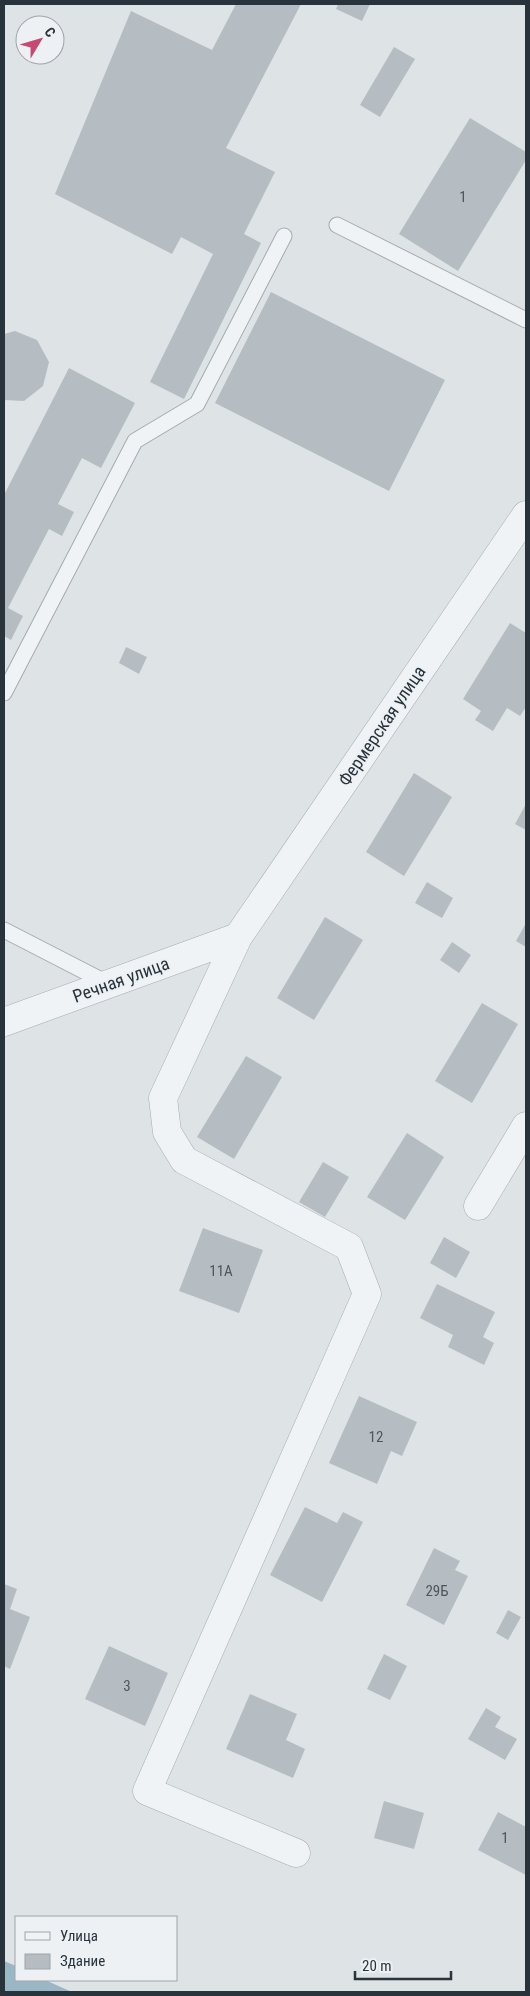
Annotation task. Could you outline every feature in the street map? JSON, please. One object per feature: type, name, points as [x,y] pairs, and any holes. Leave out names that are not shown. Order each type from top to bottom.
[{"type":"street","name":"Фермерская улица","points":[[296,1852],[147,1791],[367,1294],[349,1247],[184,1160],[167,1132],[163,1098],[238,937],[526,515]]},
{"type":"street","name":"Речная улица","points":[[4,1022],[238,937]]},
{"type":"street","points":[[478,1206],[526,1126]]},
{"type":"lane","points":[[337,225],[526,320]]},
{"type":"lane","points":[[4,693],[135,441],[197,404],[284,236]]},
{"type":"lane","points":[[4,930],[109,984]]},
{"type":"water","points":[[4,1961],[15,1966],[15,1981],[47,1981],[72,1992],[4,1992]]},
{"type":"building","points":[[236,4],[301,4],[226,148],[275,172],[244,234],[261,243],[184,399],[150,382],[213,254],[181,237],[172,254],[55,194],[131,11],[212,50]]},
{"type":"building","points":[[338,4],[370,4],[362,21],[336,9]]},
{"type":"building","points":[[394,47],[415,59],[380,117],[360,105]]},
{"type":"building","points":[[470,118],[526,152],[526,160],[458,271],[399,234]]},
{"type":"building","points":[[271,292],[445,380],[389,491],[215,403]]},
{"type":"building","points":[[15,331],[37,340],[49,362],[43,386],[24,401],[4,400],[4,334]]},
{"type":"building","points":[[69,368],[135,403],[101,468],[82,458],[58,504],[74,512],[62,536],[49,529],[8,608],[23,616],[11,640],[4,636],[4,495]]},
{"type":"building","points":[[510,623],[526,633],[526,707],[520,716],[507,708],[493,731],[475,720],[481,711],[463,699]]},
{"type":"building","points":[[126,647],[147,657],[139,674],[119,663]]},
{"type":"building","points":[[414,773],[452,797],[404,876],[366,852]]},
{"type":"building","points":[[526,804],[526,830],[515,824]]},
{"type":"building","points":[[427,882],[453,898],[442,918],[415,903]]},
{"type":"building","points":[[325,917],[363,940],[314,1020],[277,998]]},
{"type":"building","points":[[526,923],[526,947],[516,941]]},
{"type":"building","points":[[452,942],[471,955],[459,973],[440,960]]},
{"type":"building","points":[[482,1003],[518,1024],[472,1103],[435,1081]]},
{"type":"building","points":[[246,1056],[282,1077],[234,1159],[197,1137]]},
{"type":"building","points":[[407,1133],[444,1157],[405,1220],[367,1197]]},
{"type":"building","points":[[323,1162],[349,1177],[325,1217],[299,1202]]},
{"type":"building","points":[[203,1228],[263,1250],[239,1313],[179,1291]]},
{"type":"building","points":[[444,1237],[470,1252],[456,1278],[430,1263]]},
{"type":"building","points":[[437,1284],[495,1312],[483,1337],[494,1343],[484,1365],[448,1347],[453,1335],[420,1318]]},
{"type":"building","points":[[359,1396],[417,1422],[402,1456],[391,1451],[377,1484],[329,1463]]},
{"type":"building","points":[[305,1507],[337,1523],[343,1512],[363,1522],[322,1602],[270,1575]]},
{"type":"building","points":[[434,1548],[460,1561],[455,1570],[468,1576],[444,1625],[406,1605]]},
{"type":"building","points":[[4,1584],[17,1589],[10,1609],[30,1617],[10,1669],[4,1666]]},
{"type":"building","points":[[508,1610],[521,1617],[508,1640],[496,1633]]},
{"type":"building","points":[[109,1646],[168,1673],[145,1726],[85,1699]]},
{"type":"building","points":[[384,1654],[407,1666],[390,1700],[367,1689]]},
{"type":"building","points":[[250,1694],[297,1714],[286,1740],[305,1749],[293,1778],[226,1749]]},
{"type":"building","points":[[486,1708],[501,1717],[495,1727],[517,1739],[505,1760],[468,1739]]},
{"type":"building","points":[[384,1801],[424,1813],[414,1849],[374,1838]]},
{"type":"building","points":[[498,1812],[526,1827],[526,1875],[478,1850]]}]
